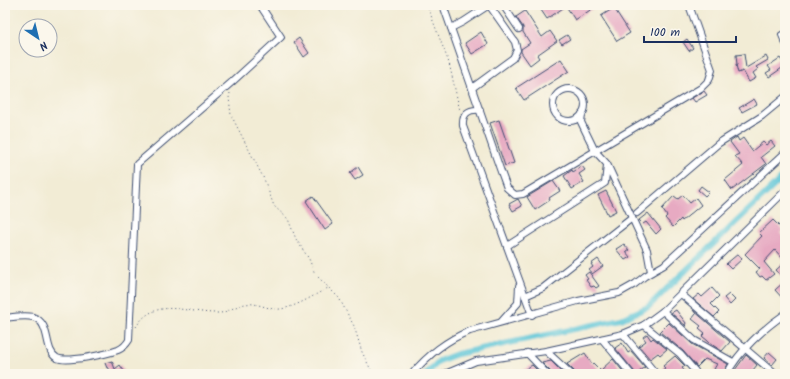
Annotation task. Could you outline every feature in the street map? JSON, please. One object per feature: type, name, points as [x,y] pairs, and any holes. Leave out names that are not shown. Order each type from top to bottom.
[{"type":"street","points":[[5,318],[32,317],[41,321],[52,352],[56,357],[62,360],[72,360],[118,350],[125,346],[129,340],[137,164],[232,82],[281,37],[260,5]]},
{"type":"street","points":[[443,5],[508,188],[515,195],[523,194],[701,88],[709,80],[712,70],[689,5]]},
{"type":"street","points":[[452,28],[489,5],[515,42],[517,50],[513,58],[472,88]]},
{"type":"street","points":[[498,19],[505,8],[519,29]]},
{"type":"street","points":[[782,35],[785,42]]},
{"type":"street","points":[[580,122],[560,118],[556,113],[554,108],[556,96],[566,89],[578,92],[585,102],[585,108],[580,122],[595,151],[607,164],[647,250],[651,272]]},
{"type":"street","points":[[637,213],[719,143],[762,116],[785,97]]},
{"type":"street","points":[[480,110],[472,109],[466,113],[463,120],[463,126],[532,315]]},
{"type":"street","points":[[572,120],[578,118],[582,114]]},
{"type":"street","points":[[412,374],[458,335],[578,302],[619,293],[635,284],[651,272],[664,265],[785,153]]},
{"type":"street","points":[[507,246],[604,183],[607,164]]},
{"type":"street","points":[[445,374],[476,361],[546,351],[602,339],[623,334],[644,325],[663,311],[785,191]]},
{"type":"street","points":[[525,296],[543,288],[632,218]]},
{"type":"street","points":[[500,323],[509,315],[518,303],[520,291],[518,275]]},
{"type":"street","points":[[680,294],[775,374]]},
{"type":"street","points":[[663,311],[694,340],[732,362]]},
{"type":"street","points":[[727,374],[732,362],[769,325],[785,314]]},
{"type":"street","points":[[644,325],[680,354],[694,371]]},
{"type":"street","points":[[623,334],[656,374]]},
{"type":"street","points":[[602,339],[632,374]]},
{"type":"street","points":[[546,351],[571,374]]},
{"type":"street","points":[[527,353],[547,374]]},
{"type":"path","points":[[427,5],[449,63],[460,114],[464,117]]},
{"type":"path","points":[[230,93],[229,98],[231,115],[264,179],[274,206],[288,219],[296,239],[309,259],[315,274],[339,298],[354,326],[362,352],[373,374]]},
{"type":"path","points":[[135,330],[144,317],[152,311],[164,308],[221,313],[229,311],[239,305],[252,304],[280,309],[296,304],[329,288]]},
{"type":"building","points":[[548,5],[598,5],[575,20],[566,6],[547,19],[541,10]]},
{"type":"building","points":[[614,8],[630,33],[617,41],[601,16]]},
{"type":"building","points":[[525,11],[542,37],[550,31],[557,41],[537,55],[539,58],[530,65],[521,52],[521,49],[530,43],[523,32],[523,27],[516,17]]},
{"type":"building","points":[[481,32],[488,44],[472,54],[465,43]]},
{"type":"building","points":[[567,35],[570,39],[562,44],[559,40]]},
{"type":"building","points":[[299,38],[309,53],[304,57],[294,42]]},
{"type":"building","points":[[687,39],[693,48],[689,51],[683,42]]},
{"type":"building","points":[[744,54],[746,68],[766,56],[768,60],[756,67],[758,69],[753,73],[756,78],[749,82],[743,71],[738,73],[736,65],[736,55]]},
{"type":"building","points":[[780,58],[782,61],[785,58],[785,73],[782,68],[769,77],[766,73],[771,70],[768,66]]},
{"type":"building","points":[[561,59],[569,71],[524,100],[516,88]]},
{"type":"building","points":[[704,91],[707,95],[695,102],[692,98]]},
{"type":"building","points":[[754,99],[757,104],[742,112],[739,108]]},
{"type":"building","points":[[499,120],[514,163],[505,166],[490,123]]},
{"type":"building","points":[[737,137],[739,141],[743,138],[752,151],[763,142],[766,145],[771,141],[775,146],[761,157],[766,164],[732,190],[725,180],[743,165],[735,156],[739,154],[730,142]]},
{"type":"building","points":[[582,166],[585,170],[579,174],[584,182],[572,189],[564,176],[572,170],[573,172]]},
{"type":"building","points":[[358,167],[363,175],[355,180],[350,173]]},
{"type":"building","points":[[553,181],[560,191],[535,210],[527,197]]},
{"type":"building","points":[[701,186],[709,192],[705,196],[698,190]]},
{"type":"building","points":[[606,191],[616,211],[608,215],[598,195]]},
{"type":"building","points":[[683,195],[690,203],[696,198],[701,205],[682,221],[681,219],[673,227],[665,218],[667,216],[662,209],[674,196],[678,199]]},
{"type":"building","points":[[313,196],[333,224],[325,230],[306,201]]},
{"type":"building","points":[[518,199],[522,206],[513,211],[509,204]]},
{"type":"building","points":[[648,213],[661,229],[656,234],[646,222],[643,224],[639,220]]},
{"type":"building","points":[[773,220],[783,230],[780,233],[785,239],[785,261],[775,250],[764,262],[774,274],[766,280],[762,276],[760,277],[756,272],[760,269],[745,254],[762,236],[759,233]]},
{"type":"building","points":[[624,244],[629,250],[626,252],[630,257],[625,260],[616,249]]},
{"type":"building","points":[[738,254],[742,259],[731,269],[726,264]]},
{"type":"building","points":[[598,259],[603,266],[592,274],[589,270],[593,267],[591,264]]},
{"type":"building","points":[[785,262],[785,280],[776,270]]},
{"type":"building","points":[[589,272],[599,286],[596,288],[594,286],[591,287],[586,280],[588,279],[585,275]]},
{"type":"building","points":[[785,281],[785,301],[775,290]]},
{"type":"building","points":[[712,288],[719,296],[711,304],[719,312],[714,317],[693,299],[699,294],[702,297]]},
{"type":"building","points":[[729,294],[735,300],[730,305],[724,298]]},
{"type":"building","points":[[676,310],[686,323],[686,326],[671,313]]},
{"type":"building","points":[[693,310],[730,342],[722,351],[702,336],[705,333],[699,328],[701,326],[692,319],[696,314]]},
{"type":"building","points":[[669,323],[692,344],[728,364],[723,374],[714,369],[717,364],[705,359],[697,367],[683,351],[660,332]]},
{"type":"building","points":[[647,334],[651,340],[653,338],[667,349],[660,355],[658,353],[650,359],[639,346],[646,341],[643,337]]},
{"type":"building","points":[[622,343],[628,353],[631,351],[645,367],[637,374],[635,374],[615,348]]},
{"type":"building","points":[[769,352],[777,359],[772,365],[764,358]]},
{"type":"building","points":[[585,353],[592,364],[593,363],[604,374],[575,374],[567,364]]},
{"type":"building","points":[[746,355],[757,365],[753,370],[758,374],[732,374]]},
{"type":"building","points":[[675,356],[685,366],[682,368],[687,374],[660,374],[660,372],[665,368],[663,366]]},
{"type":"building","points":[[613,359],[625,374],[606,374],[602,369]]},
{"type":"building","points":[[112,361],[115,369],[120,365],[126,374],[107,374],[111,372],[105,363]]},
{"type":"building","points":[[551,361],[564,374],[551,374],[542,363]]},
{"type":"building","points":[[532,365],[541,374],[518,374]]},
{"type":"waterway","points":[[426,374],[439,361],[457,354],[621,319],[648,307],[785,175]]}]
